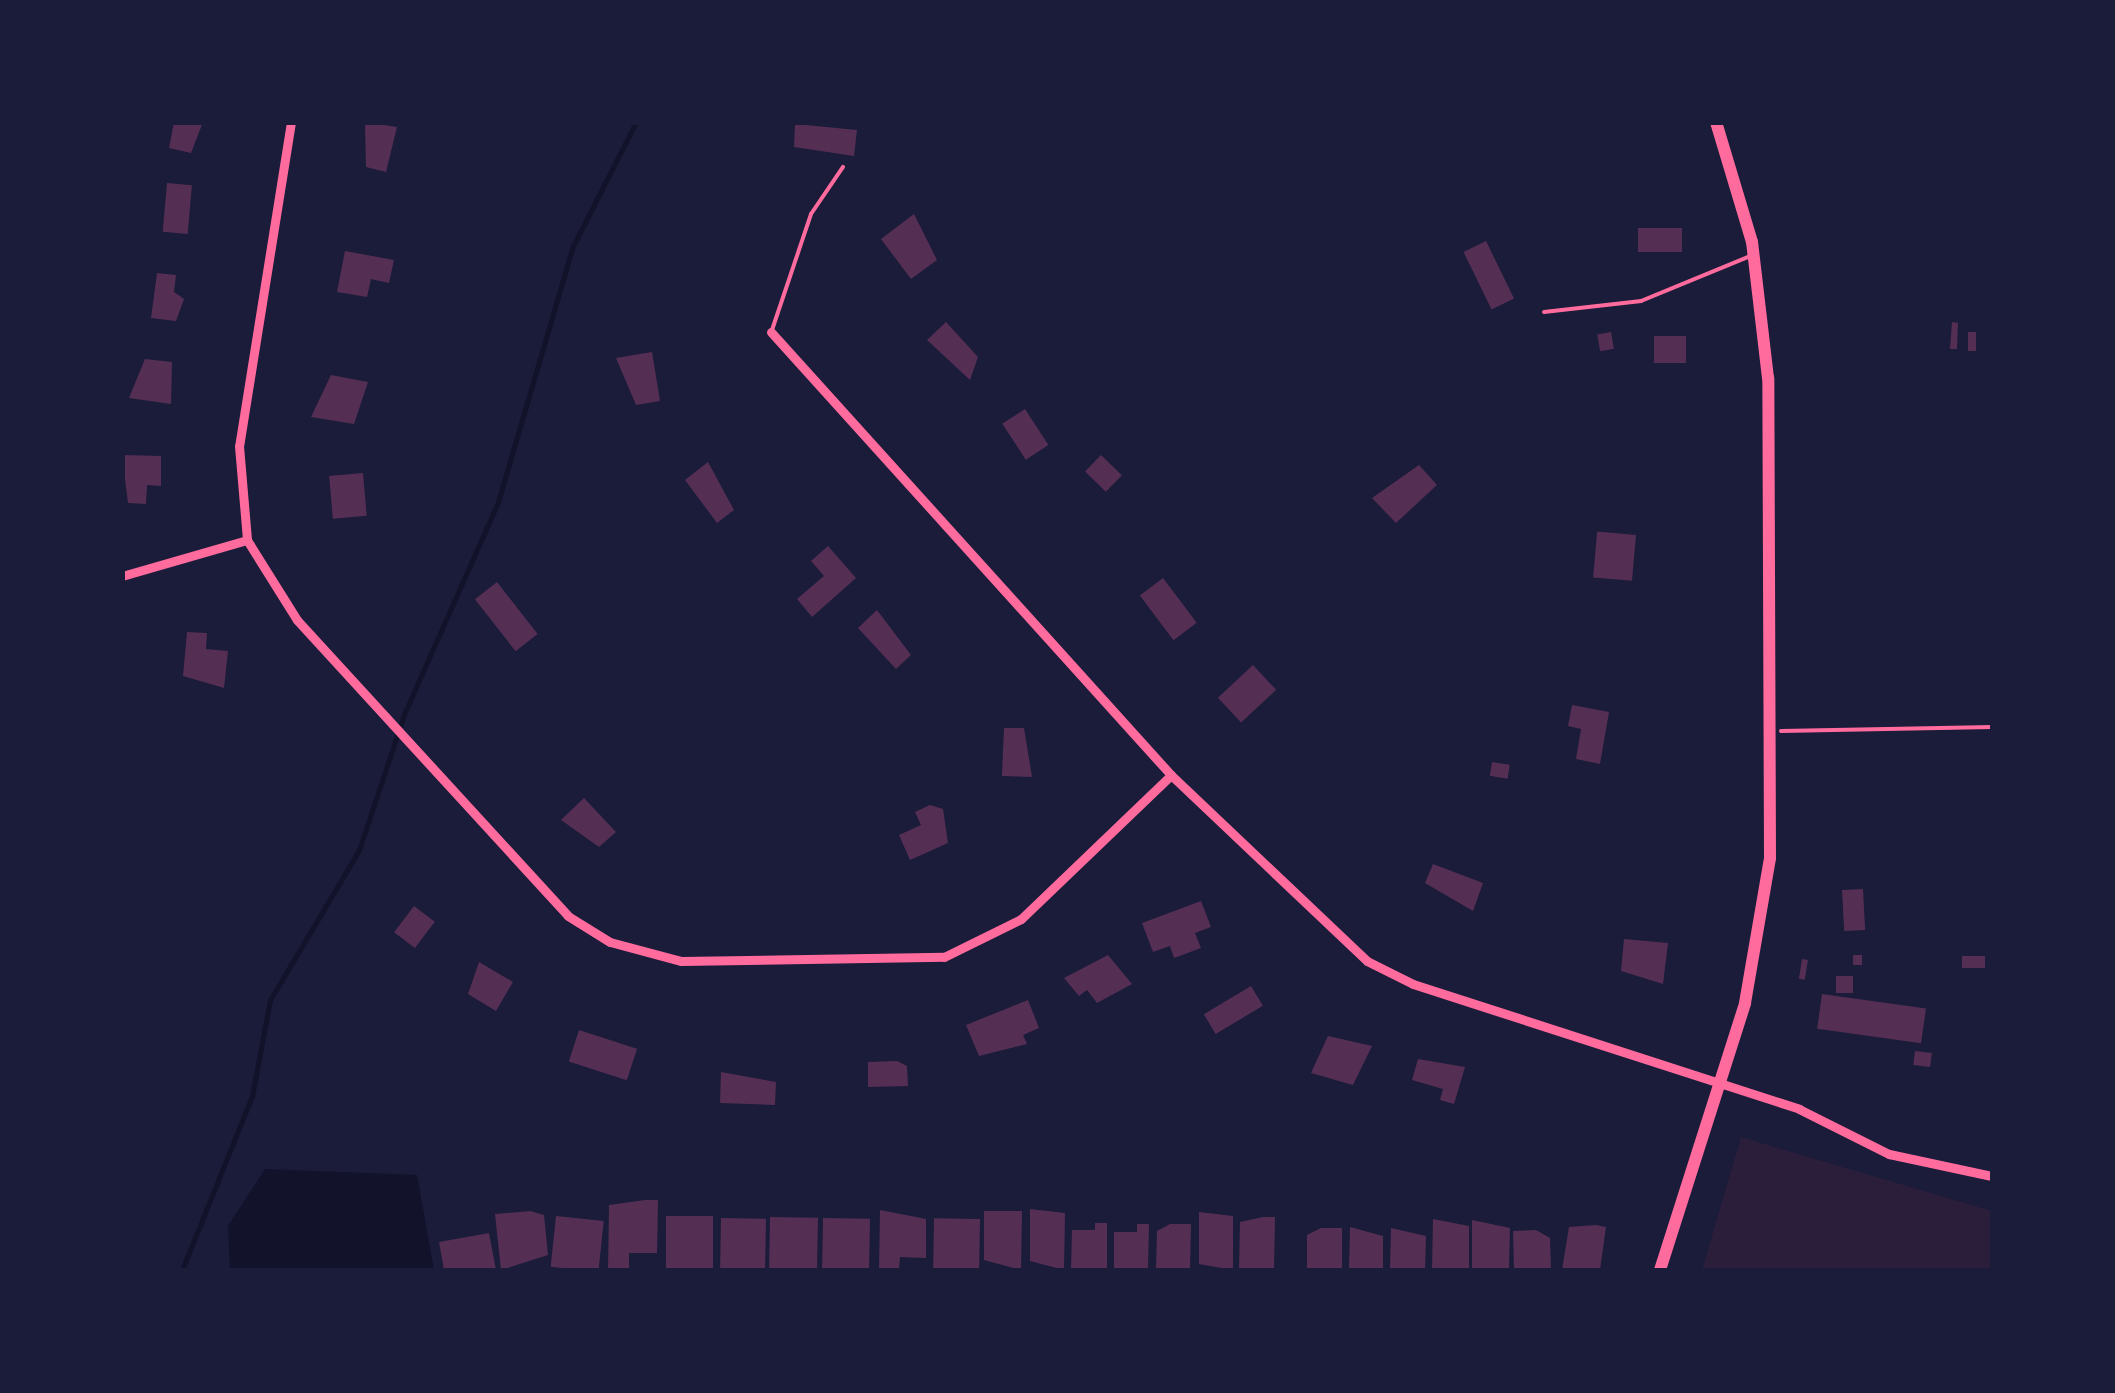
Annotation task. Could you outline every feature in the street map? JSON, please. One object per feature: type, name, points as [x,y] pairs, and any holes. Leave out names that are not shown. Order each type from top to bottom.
[{"type":"main road","points":[[1660,1270],[1745,1003],[1770,858],[1768,378],[1754,254],[1716,122]]},
{"type":"street","points":[[291,122],[239,446],[247,540],[297,620],[568,916],[610,942],[681,960],[901,964],[971,947],[1043,901],[1171,775]]},
{"type":"street","points":[[771,332],[1171,775],[1316,922],[1390,974],[1720,1082],[1889,1154],[1992,1176]]},
{"type":"street","points":[[122,576],[247,540]]},
{"type":"lane","points":[[771,332],[811,214],[843,167]]},
{"type":"lane","points":[[1544,312],[1641,301],[1754,254]]},
{"type":"path","points":[[1772,731],[1992,727]]},
{"type":"shaded area","points":[[1741,1137],[1992,1211],[1992,1270],[1702,1270]]},
{"type":"shaded area","points":[[265,1169],[417,1175],[434,1270],[230,1270],[228,1226]]},
{"type":"building","points":[[174,122],[203,122],[191,153],[169,148]]},
{"type":"building","points":[[365,122],[397,127],[386,172],[366,167]]},
{"type":"building","points":[[795,124],[857,130],[854,156],[794,147]]},
{"type":"building","points":[[167,183],[192,185],[188,234],[163,232]]},
{"type":"building","points":[[914,214],[937,260],[911,279],[881,239]]},
{"type":"building","points":[[1638,228],[1682,228],[1682,252],[1638,252]]},
{"type":"building","points":[[1486,241],[1514,299],[1492,309],[1464,252]]},
{"type":"building","points":[[345,251],[394,260],[389,283],[371,279],[367,297],[337,292]]},
{"type":"building","points":[[157,273],[176,275],[174,292],[184,299],[176,321],[151,318]]},
{"type":"building","points":[[946,322],[978,357],[970,380],[927,340]]},
{"type":"building","points":[[1952,322],[1958,323],[1957,349],[1950,349]]},
{"type":"building","points":[[1611,332],[1614,349],[1600,351],[1597,334]]},
{"type":"building","points":[[1968,332],[1976,332],[1976,351],[1968,351]]},
{"type":"building","points":[[1654,336],[1686,336],[1686,363],[1654,363]]},
{"type":"building","points":[[652,352],[660,401],[636,405],[616,358]]},
{"type":"building","points":[[145,359],[172,362],[171,404],[129,398]]},
{"type":"building","points":[[331,375],[368,382],[354,424],[311,417]]},
{"type":"building","points":[[1025,409],[1048,445],[1026,460],[1002,424]]},
{"type":"building","points":[[122,455],[161,456],[161,486],[147,485],[146,504],[128,503]]},
{"type":"building","points":[[1101,455],[1122,475],[1106,492],[1085,472]]},
{"type":"building","points":[[708,462],[734,510],[717,523],[685,480]]},
{"type":"building","points":[[1419,465],[1437,485],[1396,523],[1372,498]]},
{"type":"building","points":[[363,473],[367,516],[333,519],[329,476]]},
{"type":"building","points":[[1597,532],[1636,535],[1632,581],[1593,577]]},
{"type":"building","points":[[828,546],[856,578],[812,617],[797,599],[824,576],[811,561]]},
{"type":"building","points":[[1163,578],[1197,623],[1174,640],[1140,595]]},
{"type":"building","points":[[497,582],[538,634],[516,651],[475,599]]},
{"type":"building","points":[[877,610],[911,655],[896,669],[858,628]]},
{"type":"building","points":[[187,632],[207,633],[206,649],[228,651],[224,688],[183,676]]},
{"type":"building","points":[[1253,665],[1276,690],[1241,723],[1218,698]]},
{"type":"building","points":[[1572,705],[1609,712],[1600,764],[1576,759],[1581,729],[1568,726]]},
{"type":"building","points":[[1004,728],[1024,728],[1032,777],[1002,776]]},
{"type":"building","points":[[1492,762],[1510,765],[1508,779],[1490,776]]},
{"type":"building","points":[[584,798],[616,832],[599,847],[561,820]]},
{"type":"building","points":[[930,805],[943,809],[948,843],[910,860],[899,835],[921,825],[915,812]]},
{"type":"building","points":[[1433,864],[1483,883],[1473,911],[1425,883]]},
{"type":"building","points":[[1863,889],[1865,930],[1844,931],[1842,890]]},
{"type":"building","points":[[1201,901],[1211,927],[1195,933],[1201,948],[1174,958],[1170,946],[1153,952],[1142,923]]},
{"type":"building","points":[[414,906],[435,922],[415,948],[394,932]]},
{"type":"building","points":[[1624,939],[1668,943],[1663,984],[1621,971]]},
{"type":"building","points":[[1108,955],[1132,984],[1097,1003],[1087,990],[1079,996],[1064,978]]},
{"type":"building","points":[[1853,955],[1862,955],[1862,965],[1853,965]]},
{"type":"building","points":[[1962,956],[1985,956],[1985,968],[1962,968]]},
{"type":"building","points":[[1802,959],[1808,960],[1805,980],[1799,979]]},
{"type":"building","points":[[479,962],[513,982],[496,1011],[468,994]]},
{"type":"building","points":[[1836,976],[1853,976],[1853,993],[1836,993]]},
{"type":"building","points":[[1251,986],[1263,1006],[1216,1034],[1204,1014]]},
{"type":"building","points":[[1822,994],[1926,1009],[1921,1043],[1817,1029]]},
{"type":"building","points":[[1028,1000],[1039,1028],[1023,1035],[1027,1044],[979,1056],[966,1025]]},
{"type":"building","points":[[579,1030],[637,1049],[627,1080],[569,1061]]},
{"type":"building","points":[[1328,1036],[1372,1046],[1353,1085],[1311,1073]]},
{"type":"building","points":[[1915,1051],[1932,1053],[1930,1067],[1913,1065]]},
{"type":"building","points":[[1418,1059],[1465,1067],[1454,1104],[1440,1100],[1443,1089],[1412,1080]]},
{"type":"building","points":[[897,1061],[907,1066],[908,1086],[868,1087],[868,1062]]},
{"type":"building","points":[[721,1072],[776,1082],[775,1105],[720,1103]]},
{"type":"building","points":[[658,1200],[657,1253],[629,1253],[629,1270],[608,1270],[609,1205]]},
{"type":"building","points":[[1030,1209],[1065,1213],[1064,1270],[1030,1261]]},
{"type":"building","points":[[880,1210],[926,1219],[926,1258],[900,1257],[899,1270],[879,1270]]},
{"type":"building","points":[[530,1211],[544,1215],[548,1255],[501,1270],[495,1214]]},
{"type":"building","points":[[984,1211],[1022,1211],[1021,1270],[984,1260]]},
{"type":"building","points":[[1199,1212],[1233,1216],[1233,1270],[1199,1264]]},
{"type":"building","points":[[556,1216],[604,1221],[599,1270],[551,1267]]},
{"type":"building","points":[[666,1216],[713,1216],[713,1269],[666,1269]]},
{"type":"building","points":[[770,1217],[818,1218],[817,1270],[769,1270]]},
{"type":"building","points":[[1275,1217],[1274,1270],[1239,1270],[1240,1222]]},
{"type":"building","points":[[721,1218],[766,1219],[765,1270],[720,1270]]},
{"type":"building","points":[[823,1218],[870,1219],[869,1270],[822,1270]]},
{"type":"building","points":[[934,1218],[980,1219],[979,1270],[933,1269]]},
{"type":"building","points":[[1433,1219],[1469,1226],[1469,1270],[1432,1270]]},
{"type":"building","points":[[1472,1220],[1510,1228],[1509,1270],[1472,1270]]},
{"type":"building","points":[[1095,1223],[1107,1223],[1107,1270],[1071,1270],[1072,1230],[1095,1230]]},
{"type":"building","points":[[1137,1224],[1149,1224],[1148,1270],[1114,1270],[1114,1232],[1137,1232]]},
{"type":"building","points":[[1170,1224],[1191,1224],[1190,1270],[1156,1270],[1157,1231]]},
{"type":"building","points":[[1350,1227],[1383,1236],[1383,1270],[1349,1270]]},
{"type":"building","points":[[1569,1227],[1606,1227],[1600,1270],[1562,1270]]},
{"type":"building","points":[[1321,1228],[1342,1228],[1342,1270],[1307,1270],[1307,1235]]},
{"type":"building","points":[[1391,1228],[1426,1236],[1425,1270],[1390,1270]]},
{"type":"building","points":[[1536,1230],[1550,1238],[1551,1270],[1514,1270],[1513,1231]]},
{"type":"building","points":[[489,1233],[496,1270],[444,1270],[439,1242]]},
{"type":"waterway","points":[[182,1270],[252,1096],[270,1000],[359,850],[405,712],[498,502],[573,246],[636,122]]}]
